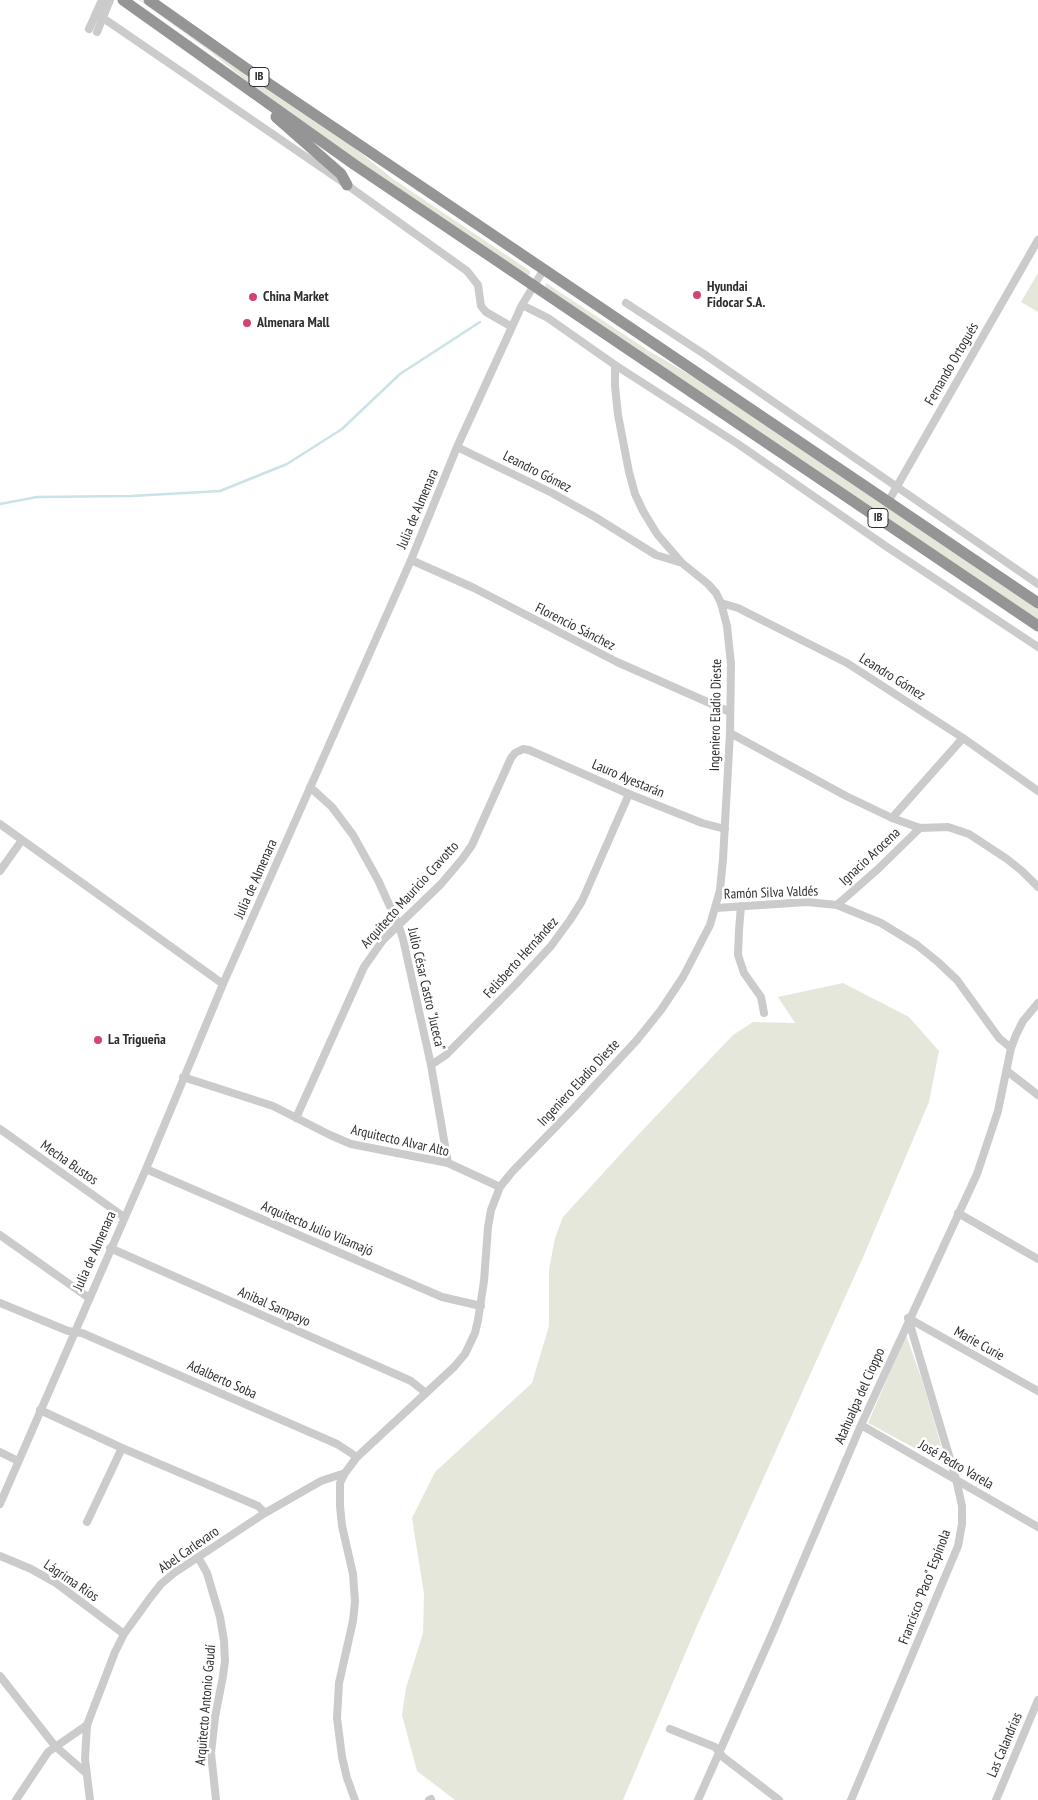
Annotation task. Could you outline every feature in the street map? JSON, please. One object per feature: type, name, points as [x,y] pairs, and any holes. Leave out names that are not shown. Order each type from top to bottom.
[{"type":"highway","name":"IB","points":[[123,0],[355,165],[1038,626]]},
{"type":"highway","name":"IB","points":[[149,0],[1038,603]]},
{"type":"highway","points":[[240,84],[341,174],[347,185]]},
{"type":"street","points":[[102,0],[93,31],[103,18],[110,0]]},
{"type":"street","points":[[103,18],[347,185],[467,271],[478,285],[481,306],[486,312],[512,327]]},
{"type":"street","name":"Fernando Ortogués","points":[[888,502],[1038,240]]},
{"type":"street","name":"Julia de Almenara","points":[[0,1504],[146,1168],[223,984],[411,560],[457,447],[522,305],[544,269]]},
{"type":"street","points":[[626,303],[704,354],[1038,584]]},
{"type":"street","points":[[522,305],[548,318],[615,365],[738,444],[1038,647]]},
{"type":"street","name":"Ingeniero Eladio Dieste","points":[[355,1800],[342,1757],[337,1718],[339,1683],[353,1621],[355,1602],[353,1574],[340,1506],[340,1483],[357,1457],[454,1367],[465,1354],[475,1334],[481,1306],[488,1228],[491,1210],[500,1187],[637,1040],[661,1010],[683,977],[710,925],[720,890],[730,733],[727,626],[721,603],[708,584],[682,563],[657,534],[643,511],[629,472],[618,414],[615,365]]},
{"type":"street","name":"Leandro Gómez","points":[[457,447],[552,493],[656,555],[682,563]]},
{"type":"street","name":"Florencio Sánchez","points":[[411,560],[474,588],[617,662],[730,712]]},
{"type":"street","name":"Leandro Gómez","points":[[721,603],[746,612],[847,664],[963,738],[1038,791]]},
{"type":"street","points":[[730,733],[846,796],[892,818],[920,828],[948,827],[969,834],[1022,870],[1038,887]]},
{"type":"street","name":"Ignacio Arocena","points":[[892,818],[963,738]]},
{"type":"street","name":"Lauro Ayestarán","points":[[523,750],[529,750],[629,794],[702,823],[725,829]]},
{"type":"street","name":"Arquitecto Mauricio Cravotto","points":[[296,1118],[356,981],[372,954],[398,924],[441,884],[463,858],[472,845],[511,758],[515,753],[523,750]]},
{"type":"street","name":"Julio César Castro \"Juceca\"","points":[[310,787],[332,808],[352,835],[378,880],[398,924],[431,1065],[448,1163]]},
{"type":"street","name":"Felisberto Hernández","points":[[431,1065],[446,1055],[509,991],[551,946],[570,920],[594,877],[629,794]]},
{"type":"street","points":[[0,824],[223,984]]},
{"type":"street","name":"Ignacio Arocena","points":[[837,905],[920,828]]},
{"type":"street","points":[[0,871],[22,840]]},
{"type":"street","name":"Ramón Silva Valdés","points":[[716,908],[807,902],[837,905],[881,923],[917,945],[957,980],[999,1038],[1011,1048]]},
{"type":"street","points":[[741,906],[738,930],[738,955],[744,973],[761,997],[764,1013]]},
{"type":"street","name":"Atahualpa del Cioppo","points":[[698,1800],[772,1634],[860,1424],[977,1174],[998,1111],[1011,1048],[1023,1021],[1038,1003]]},
{"type":"street","points":[[1007,1071],[1038,1095]]},
{"type":"street","name":"Arquitecto Alvar Alto","points":[[183,1078],[274,1106],[351,1144],[448,1163],[500,1187]]},
{"type":"street","name":"Mecha Bustos","points":[[0,1129],[124,1217]]},
{"type":"street","name":"Arquitecto Julio Vilamajó","points":[[146,1168],[442,1297],[481,1306]]},
{"type":"street","points":[[958,1213],[1038,1259]]},
{"type":"street","points":[[0,1235],[89,1298]]},
{"type":"street","name":"Anibal Sampayo","points":[[110,1248],[411,1381],[426,1393]]},
{"type":"street","name":"Adalberto Soba","points":[[0,1303],[57,1327],[91,1336],[337,1444],[357,1457]]},
{"type":"street","name":"Marie Curie","points":[[908,1318],[1038,1391]]},
{"type":"street","name":"Francisco \"Paco\" Espínola","points":[[851,1800],[958,1546],[962,1524],[962,1506],[956,1479],[908,1318]]},
{"type":"street","points":[[40,1410],[122,1448],[258,1506],[265,1513]]},
{"type":"street","name":"José Pedro Varela","points":[[860,1424],[1038,1527]]},
{"type":"street","points":[[87,1522],[122,1448]]},
{"type":"street","points":[[0,1452],[18,1460]]},
{"type":"street","name":"Abel Carlevaro","points":[[90,1800],[86,1774],[87,1725],[107,1671],[124,1634],[161,1584],[265,1513],[321,1481],[345,1474]]},
{"type":"street","name":"Lágrima Ríos","points":[[0,1556],[31,1569],[56,1583],[124,1634]]},
{"type":"street","name":"Arquitecto Antonio Gaudí","points":[[198,1557],[207,1573],[220,1616],[224,1641],[225,1661],[211,1753],[216,1800]]},
{"type":"street","points":[[0,1676],[55,1746],[86,1774]]},
{"type":"street","name":"Las Calandrias","points":[[996,1800],[1038,1700]]},
{"type":"street","points":[[16,1800],[48,1752],[87,1725]]},
{"type":"street","points":[[670,1729],[715,1747],[779,1800]]},
{"type":"shaded area","points":[[139,0],[347,142],[393,179],[530,271],[530,274],[527,276],[337,147],[255,88],[212,53]]},
{"type":"shaded area","points":[[1038,273],[1038,312],[1021,302]]},
{"type":"shaded area","points":[[546,283],[649,351],[704,383],[1038,609],[1038,620],[545,288]]},
{"type":"shaded area","points":[[843,983],[909,1017],[939,1051],[929,1102],[864,1255],[696,1628],[623,1800],[455,1800],[417,1771],[402,1715],[406,1688],[423,1633],[424,1594],[412,1518],[435,1472],[532,1383],[549,1326],[549,1269],[555,1238],[563,1217],[733,1035],[753,1022],[795,1023],[778,997]]},
{"type":"shaded area","points":[[906,1335],[935,1424],[944,1457],[944,1464],[868,1423]]},
{"type":"waterway","points":[[0,504],[37,497],[131,496],[220,491],[287,464],[342,429],[400,374],[480,322]]},
{"type":"place","name":"Hyundai Fidocar S.A.","points":[[697,295]]},
{"type":"place","name":"China Market","points":[[253,297]]},
{"type":"place","name":"Almenara Mall","points":[[247,323]]},
{"type":"place","name":"La Trigueña","points":[[98,1040]]}]
